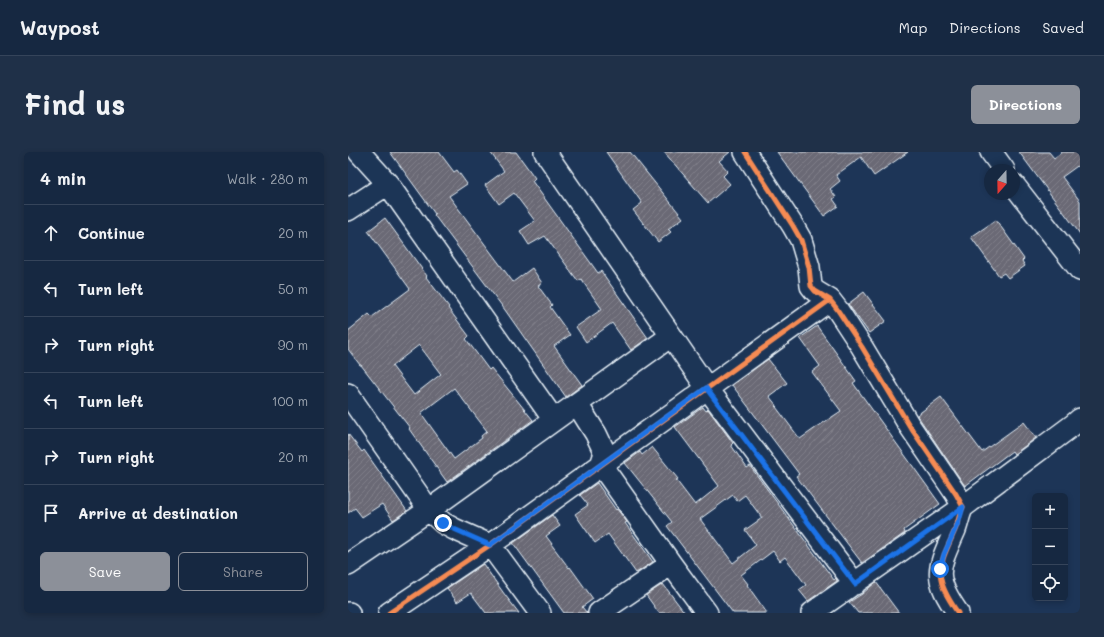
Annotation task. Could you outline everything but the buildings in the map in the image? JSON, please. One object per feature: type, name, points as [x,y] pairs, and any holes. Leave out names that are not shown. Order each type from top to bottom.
[{"type":"street","points":[[359,152],[388,184],[554,420]]},
{"type":"street","points":[[546,152],[706,388],[855,584]]},
{"type":"street","points":[[745,152],[801,240],[809,267],[811,286],[815,291],[830,300],[837,309],[909,425],[956,494],[963,507],[959,521],[944,554],[940,569],[941,583],[948,598],[958,613]]},
{"type":"street","points":[[991,152],[1000,164]]},
{"type":"street","points":[[348,210],[388,184]]},
{"type":"street","points":[[1020,193],[1080,270]]},
{"type":"street","points":[[388,613],[490,545],[830,300]]},
{"type":"street","points":[[348,565],[429,510],[671,336]]},
{"type":"street","points":[[348,394],[429,510],[443,523],[459,532],[490,545],[540,613]]},
{"type":"street","points":[[577,404],[596,434],[605,453],[601,465]]},
{"type":"street","points":[[812,613],[963,507],[1080,419]]},
{"type":"street","points":[[601,465],[670,564],[707,613]]},
{"type":"street","points":[[599,613],[670,564]]},
{"type":"cycle path","points":[[745,152],[801,240],[809,267],[811,286],[815,291],[830,300],[837,309],[862,347],[909,425],[956,494],[963,507],[945,554],[940,572],[944,590],[958,613]]},
{"type":"cycle path","points":[[389,613],[490,545],[830,300]]},
{"type":"route","points":[[443,523],[490,545],[706,388],[855,584],[963,507],[959,521],[944,554],[940,569]]}]
